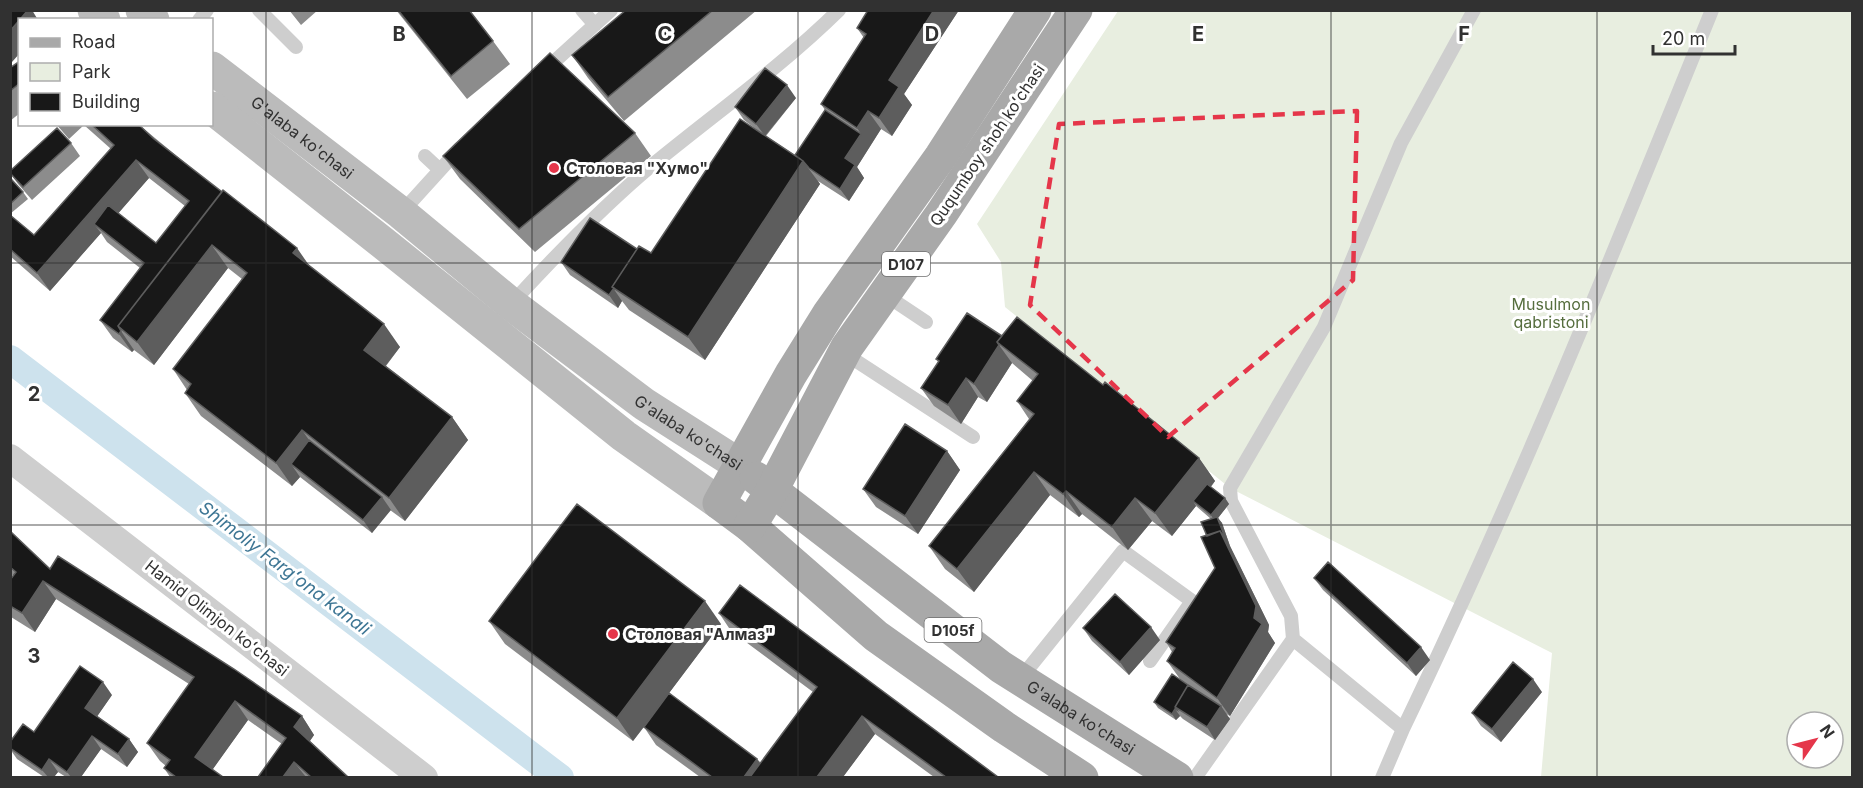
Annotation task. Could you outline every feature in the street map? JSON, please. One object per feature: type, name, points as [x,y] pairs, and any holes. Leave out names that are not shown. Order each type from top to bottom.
[{"type":"main road","name":"Ququmboy shoh koʻchasi","points":[[719,503],[790,374],[829,313],[941,156],[1035,10]]},
{"type":"main road","name":"Ququmboy shoh koʻchasi","points":[[750,526],[772,490],[844,353],[942,213],[1076,10]]},
{"type":"main road","name":"G'alaba ko'chasi","points":[[213,69],[278,141],[383,243],[624,436],[750,526],[876,636],[1004,727],[1082,777]]},
{"type":"main road","name":"G'alaba ko'chasi","points":[[213,108],[278,141],[401,213],[511,304],[644,404],[741,466],[1001,668],[1177,777]]},
{"type":"street","name":"Hamid Olimjon koʻchasi","points":[[10,458],[424,777]]},
{"type":"lane","points":[[260,10],[296,47]]},
{"type":"lane","points":[[582,10],[595,25]]},
{"type":"lane","points":[[531,82],[611,10]]},
{"type":"lane","points":[[511,304],[582,227],[650,167],[804,44],[839,10]]},
{"type":"lane","points":[[1195,777],[1293,639],[1292,616],[1231,501],[1230,488],[1324,327],[1401,143],[1474,10]]},
{"type":"lane","points":[[1382,777],[1462,606],[1574,350],[1712,10]]},
{"type":"lane","points":[[401,213],[472,136]]},
{"type":"lane","points":[[425,156],[440,170]]},
{"type":"lane","points":[[884,294],[926,321]]},
{"type":"lane","points":[[844,353],[973,437]]},
{"type":"lane","points":[[1020,679],[1123,551],[1192,601],[1150,661]]},
{"type":"lane","points":[[1293,639],[1403,729]]},
{"type":"highlighted area","points":[[1357,111],[1353,280],[1168,437],[1030,305],[1059,124]]},
{"type":"green space","name":"Musulmon qabristoni","points":[[1118,11],[1852,11],[1852,777],[1541,777],[1552,653],[1230,488],[1005,307],[1001,262],[977,224]]},
{"type":"building","points":[[10,10],[28,10],[21,18],[18,18],[18,22],[10,31]]},
{"type":"building","points":[[398,10],[469,10],[493,41],[451,76]]},
{"type":"building","points":[[626,10],[713,10],[608,97],[572,55]]},
{"type":"building","points":[[868,10],[934,10],[889,80],[899,87],[879,118],[868,111],[857,128],[821,104],[866,34],[857,28]]},
{"type":"building","name":"Столовая \"Хумо\"","points":[[550,53],[635,133],[519,229],[443,156]]},
{"type":"building","points":[[18,62],[18,85],[10,91],[10,68]]},
{"type":"building","points":[[765,68],[787,85],[756,124],[735,107]]},
{"type":"building","points":[[825,110],[861,134],[845,158],[855,165],[840,189],[809,168],[795,155]]},
{"type":"building","points":[[740,119],[803,161],[688,337],[612,287],[639,246],[651,253]]},
{"type":"building","points":[[93,126],[140,126],[222,192],[118,326],[121,331],[119,334],[100,320],[144,263],[94,224],[108,205],[156,243],[189,201],[136,160],[37,273],[10,249],[10,215],[34,235],[114,145]]},
{"type":"building","points":[[57,128],[71,143],[23,187],[10,171]]},
{"type":"building","points":[[12,180],[23,192],[10,204],[10,181]]},
{"type":"building","points":[[223,190],[297,248],[293,253],[384,324],[364,350],[452,417],[389,498],[302,430],[276,463],[185,393],[191,384],[173,369],[247,273],[212,245],[137,342],[118,326]]},
{"type":"building","points":[[590,218],[637,249],[609,295],[561,262]]},
{"type":"building","points":[[967,313],[1002,336],[997,342],[999,345],[974,384],[966,378],[948,405],[921,388],[939,361],[936,359]]},
{"type":"building","points":[[1017,317],[1103,385],[1105,382],[1199,458],[1155,513],[1135,498],[1112,527],[1066,491],[1063,494],[1034,472],[957,569],[929,546],[1034,414],[1017,401],[1038,374],[997,342]]},
{"type":"building","points":[[905,424],[947,451],[905,516],[863,489]]},
{"type":"building","points":[[309,440],[382,497],[363,520],[291,464]]},
{"type":"building","points":[[1207,484],[1225,498],[1211,515],[1193,501]]},
{"type":"building","name":"Столовая \"Алмаз\"","points":[[577,504],[705,601],[617,718],[489,621]]},
{"type":"building","points":[[1217,517],[1226,540],[1220,531],[1207,536],[1201,522]]},
{"type":"building","points":[[10,531],[50,569],[58,556],[234,669],[302,716],[294,727],[348,777],[311,777],[294,762],[283,777],[258,777],[286,738],[235,701],[195,757],[223,777],[176,777],[164,768],[170,760],[147,743],[194,677],[43,581],[22,613],[10,606],[10,580],[16,572],[10,567]]},
{"type":"building","points":[[1220,531],[1256,606],[1254,618],[1262,624],[1217,698],[1167,661],[1175,648],[1166,642],[1215,568],[1201,537]]},
{"type":"building","points":[[1328,562],[1421,647],[1407,663],[1314,578]]},
{"type":"building","points":[[740,585],[998,777],[946,777],[862,716],[817,777],[750,777],[817,687],[719,613]]},
{"type":"building","points":[[1115,594],[1151,627],[1120,662],[1083,628]]},
{"type":"building","points":[[1513,662],[1533,679],[1492,729],[1472,713]]},
{"type":"building","points":[[80,666],[103,682],[85,708],[129,739],[118,754],[92,736],[67,772],[49,759],[42,770],[10,748],[10,742],[23,724],[34,732]]},
{"type":"building","points":[[1172,674],[1188,685],[1175,707],[1177,710],[1175,709],[1172,714],[1154,702]]},
{"type":"building","points":[[1188,685],[1221,706],[1207,727],[1175,707]]},
{"type":"building","points":[[669,693],[757,759],[744,777],[712,777],[644,727]]},
{"type":"waterway","name":"Shimoliy Fargʻona kanali","points":[[10,359],[560,778]]},
{"type":"place","name":"Столовая \"Хумо\"","points":[[554,168]]},
{"type":"place","name":"Столовая \"Алмаз\"","points":[[613,634]]}]
